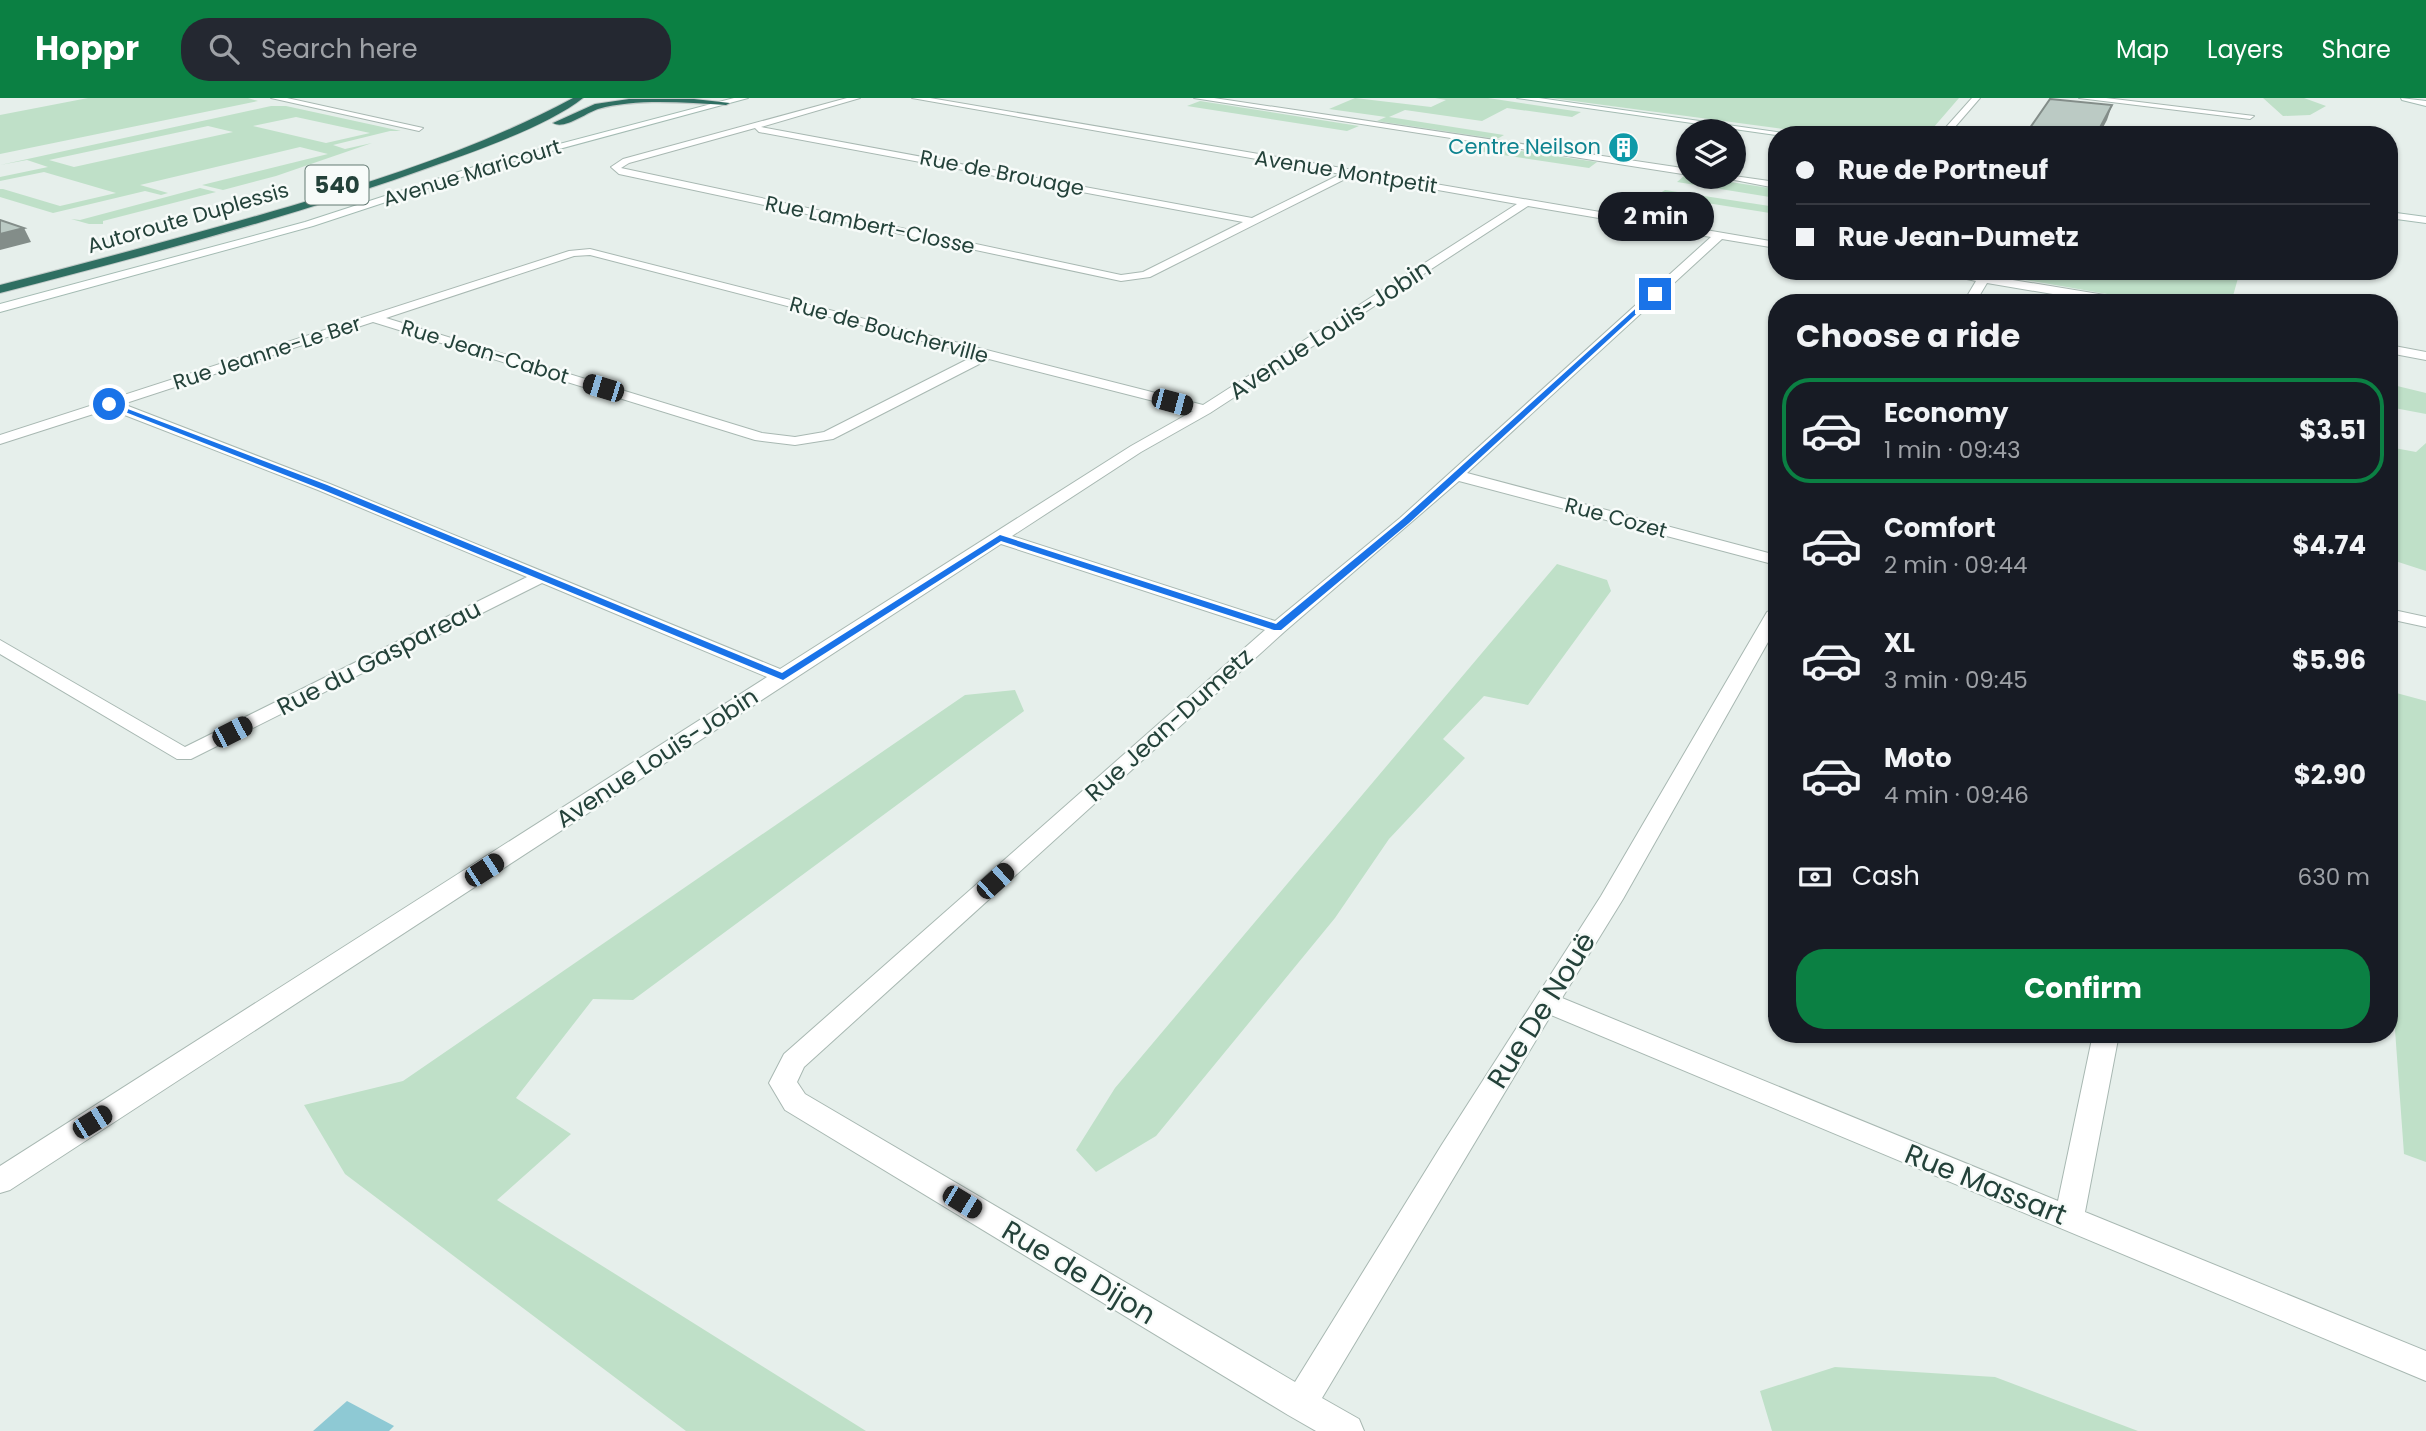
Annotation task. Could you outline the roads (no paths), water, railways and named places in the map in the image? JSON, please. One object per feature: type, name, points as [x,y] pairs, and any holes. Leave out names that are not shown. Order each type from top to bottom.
[{"type":"highway","points":[[522,114],[556,98]]},
{"type":"highway","name":"Autoroute Duplessis","points":[[0,289],[213,233],[419,170],[530,126],[579,98]]},
{"type":"highway","points":[[714,98],[726,103]]},
{"type":"highway","points":[[213,233],[261,222],[418,174],[599,106],[660,99],[726,103]]},
{"type":"highway","name":"Autoroute Duplessis","points":[[0,277],[251,212],[421,158],[459,141]]},
{"type":"street","points":[[275,98],[419,128]]},
{"type":"street","name":"Avenue Maricourt","points":[[0,308],[309,224],[486,166],[744,98]]},
{"type":"street","name":"Rue Lambert-Closse","points":[[856,98],[626,161],[616,167],[619,171],[1121,278],[1146,275],[1350,173]]},
{"type":"street","name":"Avenue Montpetit","points":[[916,98],[1768,244]]},
{"type":"street","points":[[1198,98],[1676,170]]},
{"type":"street","points":[[1521,98],[1768,132]]},
{"type":"street","points":[[1951,126],[1976,98]]},
{"type":"street","points":[[2083,98],[2250,116]]},
{"type":"street","points":[[2188,110],[2189,98]]},
{"type":"street","points":[[2405,98],[2426,104]]},
{"type":"street","name":"Rue de Brouage","points":[[751,128],[1252,221]]},
{"type":"street","points":[[1746,180],[1768,184]]},
{"type":"street","name":"Avenue Louis-Jobin","points":[[0,1181],[1136,450],[1205,410],[1527,202]]},
{"type":"street","points":[[2398,216],[2426,220]]},
{"type":"street","name":"Rue Jean-Dumetz","points":[[783,1083],[793,1061],[1278,628],[1406,521],[1720,235]]},
{"type":"street","name":"Rue de Boucherville","points":[[573,253],[590,252],[1205,410]]},
{"type":"street","name":"Rue Jeanne-Le Ber","points":[[0,440],[573,253]]},
{"type":"street","points":[[1989,280],[2074,294]]},
{"type":"street","name":"Rue Jean-Cabot","points":[[376,319],[760,437],[794,441],[828,436],[986,355]]},
{"type":"street","points":[[2398,351],[2426,356]]},
{"type":"street","points":[[109,404],[324,487],[783,677]]},
{"type":"street","name":"Rue Cozet","points":[[1455,475],[1768,558]]},
{"type":"street","points":[[1000,538],[1278,628]]},
{"type":"street","name":"Rue du Gaspareau","points":[[0,646],[184,755],[541,577]]},
{"type":"street","points":[[2398,616],[2426,622]]},
{"type":"street","name":"Rue De Nouë","points":[[1300,1404],[1545,1002],[1611,899],[1768,626]]},
{"type":"street","name":"Rue Massart","points":[[1545,1002],[2426,1366]]},
{"type":"street","points":[[2070,1217],[2104,1043]]},
{"type":"street","name":"Rue de Dijon","points":[[783,1083],[794,1101],[1347,1431]]},
{"type":"water","points":[[347,1401],[394,1426],[389,1431],[313,1431]]},
{"type":"place","name":"Centre Neilson","points":[[1624,147]]}]
